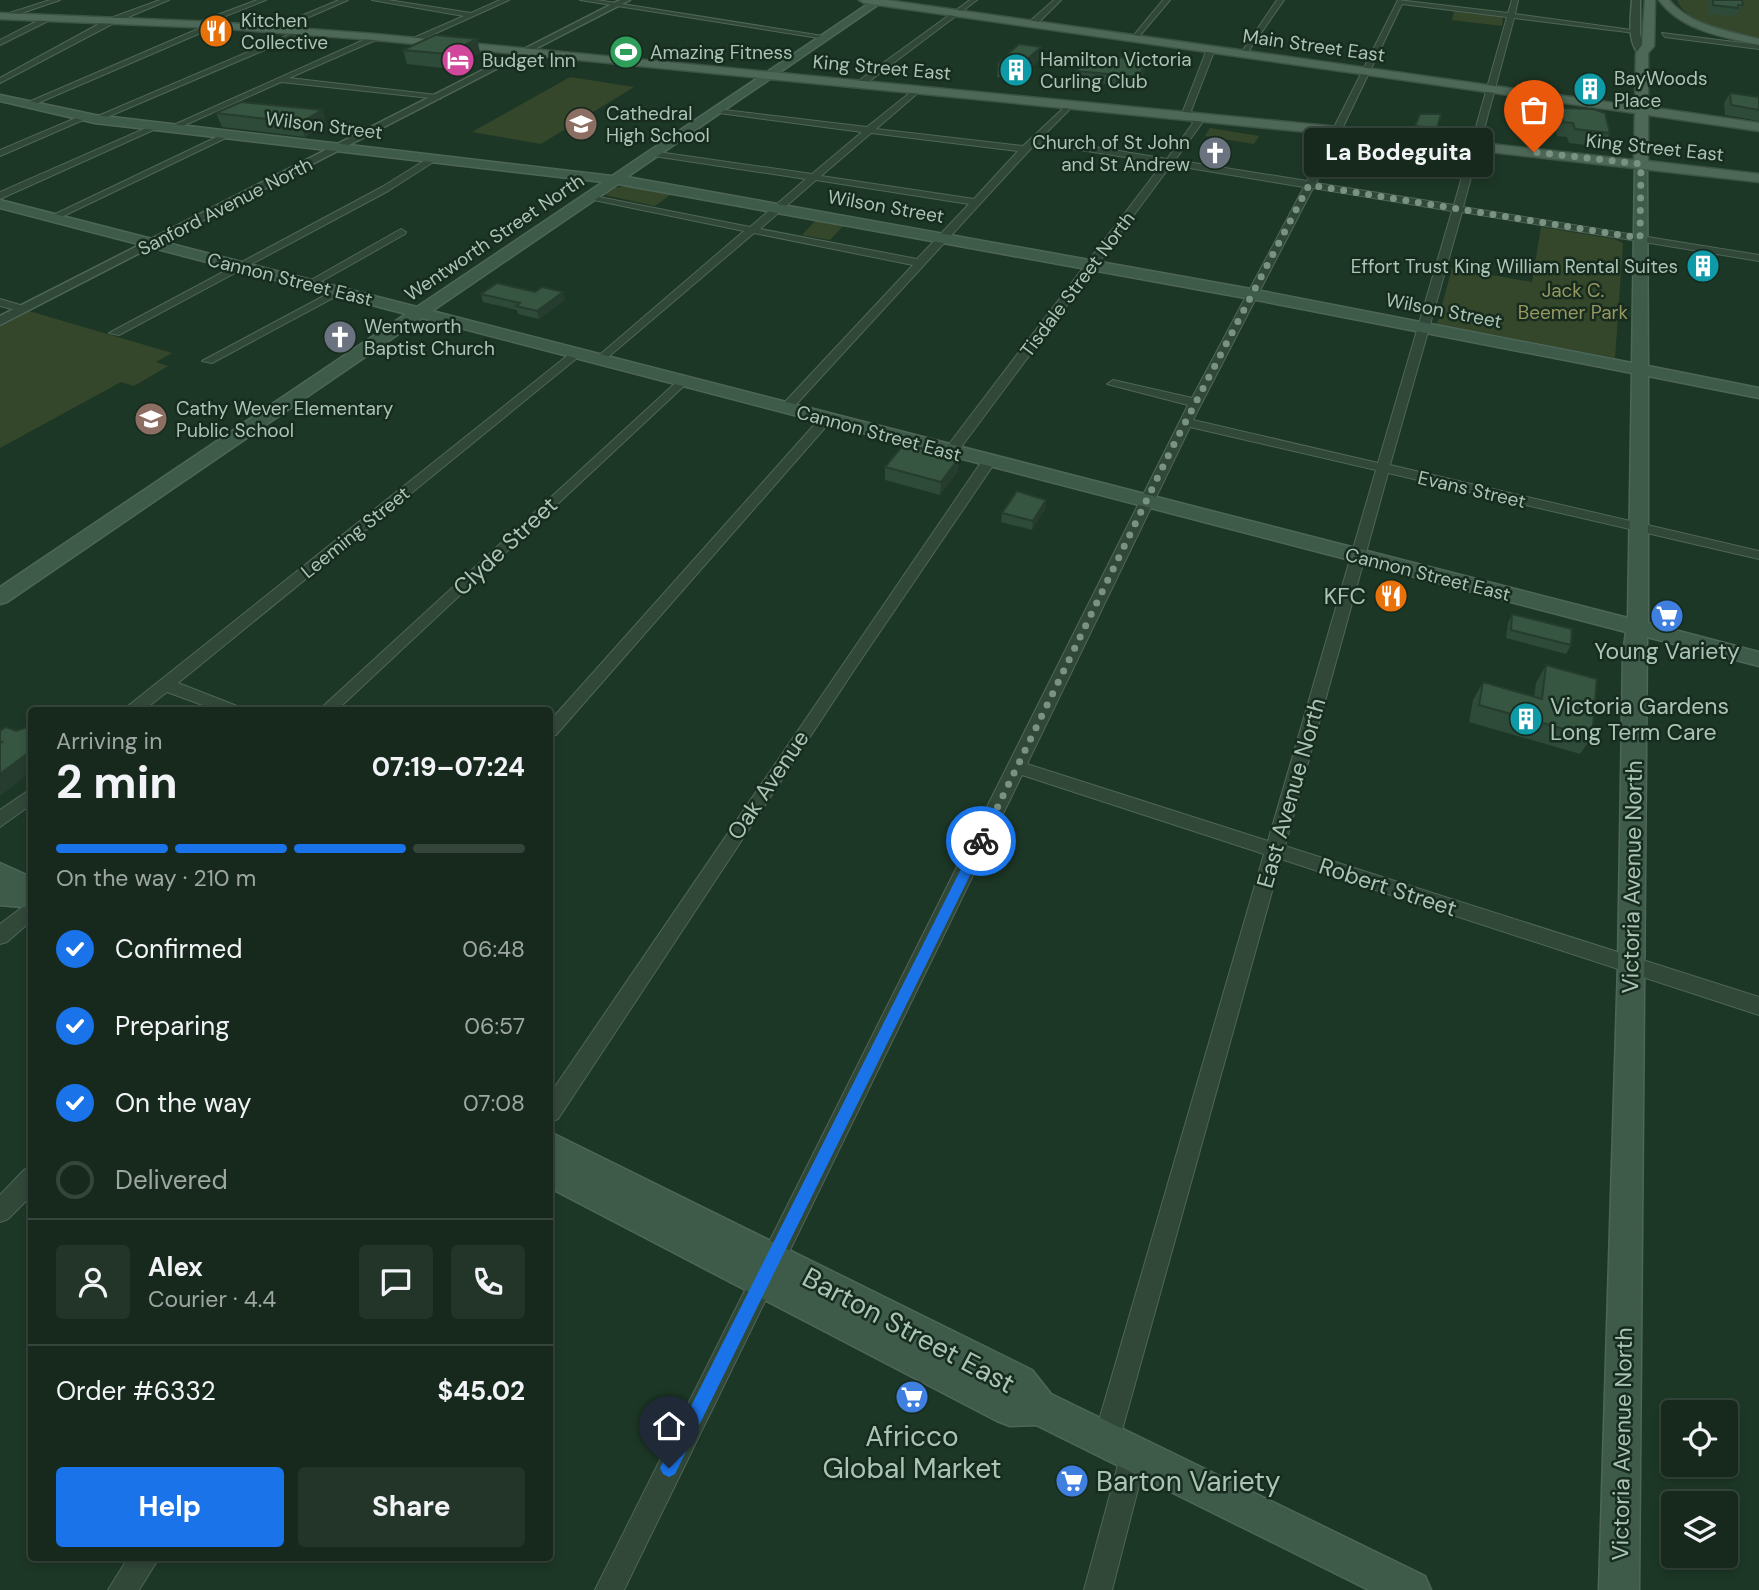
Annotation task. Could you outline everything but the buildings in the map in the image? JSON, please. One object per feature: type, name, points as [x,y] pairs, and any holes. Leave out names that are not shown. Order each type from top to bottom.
[{"type":"main road","name":"Main Street East","points":[[864,0],[1759,127]]},
{"type":"main road","points":[[1641,164],[1642,53],[1648,46],[1650,0]]},
{"type":"main road","points":[[1664,0],[1678,15],[1695,23],[1759,44]]},
{"type":"main road","name":"Wentworth Street North","points":[[0,597],[878,1]]},
{"type":"main road","name":"King Street East","points":[[2,16],[215,25],[375,37],[1338,131],[1759,178]]},
{"type":"main road","name":"Wilson Street","points":[[0,98],[90,118],[156,127],[615,180],[944,237],[1759,393]]},
{"type":"main road","name":"Victoria Avenue North","points":[[1619,1590],[1632,965],[1634,654],[1639,527],[1641,164]]},
{"type":"main road","name":"Cannon Street East","points":[[0,204],[1759,659]]},
{"type":"main road","points":[[0,873],[23,884],[22,898]]},
{"type":"main road","name":"Barton Street East","points":[[553,1149],[1010,1408],[1038,1407],[1411,1590]]},
{"type":"main road","name":"Barton Street East","points":[[553,1173],[767,1269]]},
{"type":"street","points":[[2,16],[57,0]]},
{"type":"street","points":[[0,81],[111,21],[166,0]]},
{"type":"street","points":[[196,24],[263,0]]},
{"type":"street","points":[[274,29],[345,0]]},
{"type":"street","points":[[375,0],[471,15]]},
{"type":"street","points":[[414,41],[506,0]]},
{"type":"street","points":[[583,0],[825,37]]},
{"type":"street","name":"Sanford Avenue North","points":[[0,321],[626,0]]},
{"type":"street","points":[[860,85],[974,0]]},
{"type":"street","points":[[1032,24],[1058,0]]},
{"type":"street","points":[[1133,38],[1167,0]]},
{"type":"street","points":[[1242,54],[1281,0]]},
{"type":"street","name":"East Avenue North","points":[[1098,1590],[1120,1447],[1275,851],[1477,146],[1515,0]]},
{"type":"street","points":[[1636,0],[1635,31],[1637,45],[1642,53]]},
{"type":"street","points":[[609,1590],[1146,502],[1338,131],[1400,1],[1635,31]]},
{"type":"street","points":[[0,43],[50,18]]},
{"type":"street","points":[[28,104],[215,25]]},
{"type":"street","points":[[0,153],[305,31]]},
{"type":"street","points":[[1665,35],[1759,44]]},
{"type":"street","points":[[171,128],[375,37]]},
{"type":"street","points":[[1194,117],[1187,111],[1211,50]]},
{"type":"street","points":[[279,80],[438,97]]},
{"type":"street","points":[[600,360],[916,90]]},
{"type":"street","points":[[786,408],[1025,149],[1070,104]]},
{"type":"street","points":[[716,112],[1025,149]]},
{"type":"street","name":"Tisdale Street North","points":[[951,451],[1198,123],[1194,117]]},
{"type":"street","points":[[0,196],[156,127]]},
{"type":"street","points":[[52,218],[228,135]]},
{"type":"street","points":[[1036,140],[1759,258]]},
{"type":"street","points":[[654,153],[978,202]]},
{"type":"street","points":[[115,333],[385,189],[433,159]]},
{"type":"street","points":[[589,198],[920,263]]},
{"type":"street","points":[[309,284],[401,232]]},
{"type":"street","points":[[208,361],[339,292]]},
{"type":"street","points":[[0,302],[23,309]]},
{"type":"street","name":"Leeming Street","points":[[138,707],[576,354]]},
{"type":"street","name":"Clyde Street","points":[[330,707],[682,381]]},
{"type":"street","points":[[1113,384],[1196,403]]},
{"type":"street","points":[[553,728],[826,419]]},
{"type":"street","name":"Evans Street","points":[[1186,422],[1759,555]]},
{"type":"street","name":"Oak Avenue","points":[[553,1108],[989,461]]},
{"type":"street","points":[[166,685],[223,707]]},
{"type":"street","name":"Robert Street","points":[[1017,767],[1759,1006]]},
{"type":"street","points":[[0,820],[28,797]]},
{"type":"street","points":[[0,936],[22,898]]},
{"type":"street","points":[[0,1211],[28,1182]]},
{"type":"street","points":[[122,1590],[143,1561]]},
{"type":"green space","points":[[1677,0],[1759,0],[1759,38],[1700,21],[1682,8]]},
{"type":"green space","points":[[1454,11],[1503,17],[1502,26],[1452,20]]},
{"type":"green space","points":[[570,77],[634,87],[541,144],[472,132]]},
{"type":"green space","points":[[1210,128],[1259,136],[1254,144],[1205,136]]},
{"type":"green space","points":[[627,186],[671,194],[655,206],[605,195],[614,188]]},
{"type":"green space","points":[[816,220],[844,225],[830,240],[802,235]]},
{"type":"green space","name":"Jack C. Beemer Park","points":[[1541,227],[1614,239],[1623,243],[1615,358],[1437,324],[1452,268],[1532,282]]},
{"type":"green space","points":[[29,311],[172,353],[156,362],[168,366],[134,386],[121,382],[0,448],[0,327]]},
{"type":"way so far","points":[[981,841],[1172,448],[1309,185],[1640,238],[1641,164],[1534,152]]},
{"type":"place","name":"Kitchen Collective","points":[[216,31]]},
{"type":"place","name":"Amazing Fitness","points":[[626,52]]},
{"type":"place","name":"Budget Inn","points":[[458,60]]},
{"type":"place","name":"Hamilton Victoria Curling Club","points":[[1016,70]]},
{"type":"place","name":"BayWoods Place","points":[[1590,89]]},
{"type":"place","name":"Cathedral High School","points":[[581,124]]},
{"type":"place","name":"La Bodeguita","points":[[1534,152]]},
{"type":"place","name":"Church of St John and St Andrew","points":[[1215,153]]},
{"type":"place","name":"Effort Trust King William Rental Suites","points":[[1703,266]]},
{"type":"place","name":"Wentworth Baptist Church","points":[[340,337]]},
{"type":"place","name":"Cathy Wever Elementary Public School","points":[[151,419]]},
{"type":"place","name":"KFC","points":[[1391,596]]},
{"type":"place","name":"Young Variety","points":[[1667,616]]},
{"type":"place","name":"Victoria Gardens Long Term Care","points":[[1526,719]]},
{"type":"place","name":"Africco Global Market","points":[[912,1397]]},
{"type":"place","name":"Barton Variety","points":[[1072,1481]]},
{"type":"route","points":[[669,1468],[981,841]]}]
